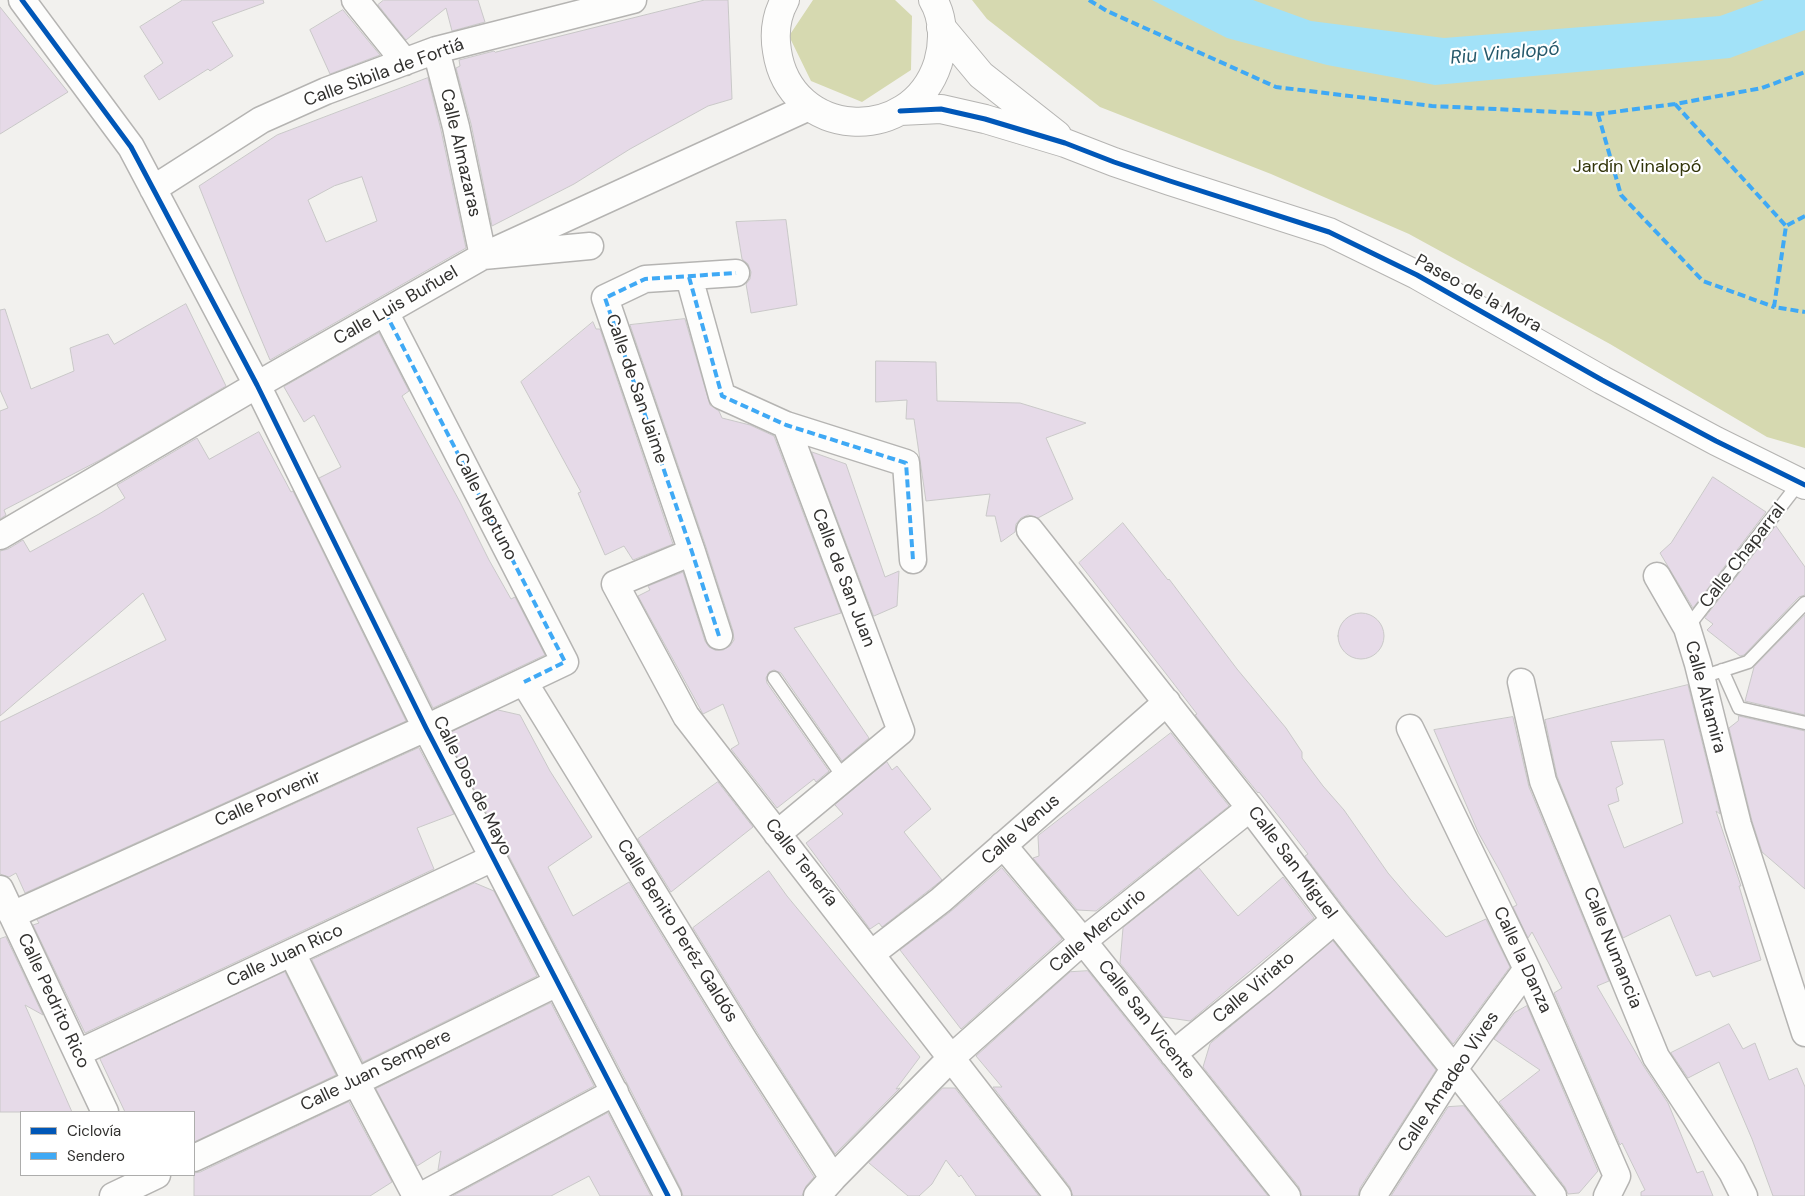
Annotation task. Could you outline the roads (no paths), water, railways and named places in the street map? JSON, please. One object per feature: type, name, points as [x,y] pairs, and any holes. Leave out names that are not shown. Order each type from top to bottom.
[{"type":"street","name":"Calle Dos de Mayo","points":[[22,0],[131,147],[257,385],[426,728],[668,1196]]},
{"type":"street","points":[[355,0],[405,62]]},
{"type":"street","name":"Calle Sibila de Fortiá","points":[[153,189],[260,120],[326,91],[436,50],[634,0]]},
{"type":"street","points":[[785,0],[780,10],[774,36],[778,63],[790,87],[809,107],[831,118],[854,123],[878,121],[900,111],[920,96],[934,75],[941,52],[942,27],[936,5],[932,0]]},
{"type":"street","points":[[942,27],[981,75],[1066,143]]},
{"type":"street","name":"Calle Almazaras","points":[[436,50],[456,127],[483,256]]},
{"type":"street","name":"Calle Luis Buñuel","points":[[0,536],[257,385],[483,256],[809,107]]},
{"type":"street","points":[[900,111],[941,109],[1066,143]]},
{"type":"street","name":"Paseo de la Mora","points":[[1066,143],[1170,181],[1329,232],[1417,275],[1602,380],[1716,441],[1802,484]]},
{"type":"street","points":[[483,256],[590,246]]},
{"type":"street","name":"Calle de San Jaime","points":[[692,552],[605,298],[646,280],[736,273]]},
{"type":"street","points":[[689,278],[722,396],[786,425],[906,463],[913,560]]},
{"type":"street","name":"Calle Neptuno","points":[[384,312],[565,662],[524,682]]},
{"type":"street","name":"Calle de San Juan","points":[[786,425],[901,731],[844,778]]},
{"type":"street","name":"Calle San Miguel","points":[[1030,530],[1553,1196]]},
{"type":"street","points":[[692,552],[719,636]]},
{"type":"street","name":"Calle Tenería","points":[[692,552],[615,584],[686,716],[1058,1196]]},
{"type":"street","name":"Calle Altamira","points":[[1657,576],[1712,674],[1738,825],[1805,1034]]},
{"type":"street","name":"Calle Porvenir","points":[[12,915],[524,682]]},
{"type":"street","name":"Calle Benito Peréz Galdós","points":[[524,682],[750,1048],[825,1187]]},
{"type":"street","name":"Calle Numancia","points":[[1521,682],[1543,781],[1656,1057],[1732,1172],[1744,1196]]},
{"type":"street","name":"Calle Venus","points":[[871,954],[941,900],[1166,702]]},
{"type":"street","name":"Calle la Danza","points":[[1410,728],[1527,969],[1617,1176],[1607,1196]]},
{"type":"street","points":[[778,834],[844,778]]},
{"type":"street","name":"Calle Mercurio","points":[[825,1187],[951,1058],[1083,941],[1250,808]]},
{"type":"street","name":"Calle San Vicente","points":[[1003,844],[1287,1196]]},
{"type":"street","name":"Calle Juan Rico","points":[[78,1053],[493,858]]},
{"type":"street","name":"Calle Pedrito Rico","points":[[0,890],[105,1111]]},
{"type":"street","name":"Calle Viriato","points":[[1173,1054],[1261,984],[1335,920]]},
{"type":"street","points":[[292,953],[356,1082],[416,1196]]},
{"type":"street","name":"Calle Amadeo Vives","points":[[1373,1196],[1454,1069],[1527,969]]},
{"type":"street","name":"Calle Juan Sempere","points":[[195,1158],[356,1082],[558,983]]},
{"type":"street","points":[[420,1196],[615,1092]]},
{"type":"street","points":[[113,1196],[144,1182]]},
{"type":"lane","name":"Calle Chaparral","points":[[1687,628],[1802,484]]},
{"type":"lane","points":[[1805,603],[1748,662],[1712,674],[1739,708],[1805,723]]},
{"type":"lane","points":[[774,678],[844,778]]},
{"type":"water","name":"Riu Vinalopó","points":[[1152,0],[1253,0],[1311,21],[1444,38],[1720,16],[1764,0],[1805,0],[1805,30],[1730,58],[1435,85],[1327,65],[1227,38]]},
{"type":"park label","name":"Jardín Vinalopó","points":[[1637,167]]}]
